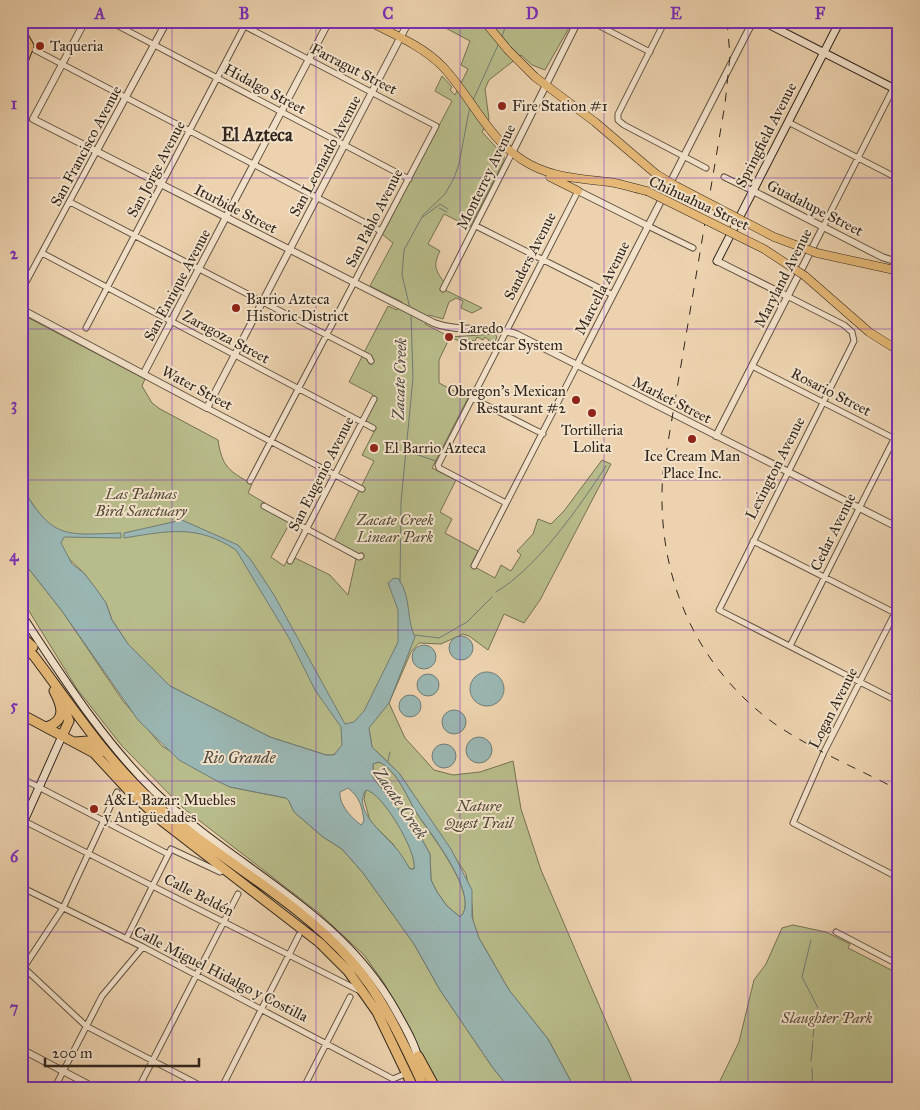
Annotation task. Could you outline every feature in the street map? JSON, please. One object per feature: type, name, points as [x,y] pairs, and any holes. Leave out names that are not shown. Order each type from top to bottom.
[{"type":"highway","points":[[21,32],[29,46],[21,66]]},
{"type":"highway","points":[[21,636],[41,657],[73,706]]},
{"type":"highway","points":[[21,644],[37,660],[128,776],[169,816],[287,904],[340,949],[352,962],[384,1007],[425,1089]]},
{"type":"highway","points":[[46,672],[48,682],[62,704],[68,721]]},
{"type":"highway","points":[[46,727],[58,722],[61,717],[62,704]]},
{"type":"highway","points":[[62,736],[73,706]]},
{"type":"highway","points":[[21,714],[99,756],[144,805],[320,943],[348,971],[365,993],[377,1012],[414,1089]]},
{"type":"highway","points":[[75,742],[84,740],[93,743],[119,772],[128,776]]},
{"type":"highway","points":[[418,1056],[436,1089]]},
{"type":"main road","name":"Chihuahua Street","points":[[368,21],[435,60],[459,87],[485,126],[512,153],[531,165],[560,176],[611,182],[647,191],[764,249],[805,276],[869,332],[899,351]]},
{"type":"main road","name":"Guadalupe Street","points":[[484,21],[516,59],[545,85],[595,122],[656,174],[774,237],[817,253],[899,271]]},
{"type":"main road","points":[[762,21],[896,90]]},
{"type":"main road","name":"Springfield Avenue","points":[[714,259],[753,192],[840,21]]},
{"type":"main road","points":[[531,165],[578,191]]},
{"type":"main road","points":[[21,614],[82,704],[144,780],[181,814],[326,924],[359,958],[388,997],[418,1056],[419,1066],[416,1070],[407,1073]]},
{"type":"main road","points":[[22,822],[62,736]]},
{"type":"street","points":[[62,64],[85,21]]},
{"type":"street","name":"Hidalgo Street","points":[[109,21],[408,179]]},
{"type":"street","name":"San Francisco Avenue","points":[[26,282],[167,21]]},
{"type":"street","name":"Farragut Street","points":[[235,21],[246,24],[309,60],[436,126]]},
{"type":"street","name":"San Enrique Avenue","points":[[144,373],[329,21]]},
{"type":"street","name":"San Leonardo Avenue","points":[[207,408],[409,21]]},
{"type":"street","name":"Monterrey Avenue","points":[[443,289],[578,21]]},
{"type":"street","points":[[590,21],[650,52]]},
{"type":"street","points":[[665,21],[618,114],[618,120],[624,125],[706,168]]},
{"type":"street","name":"Marcella Avenue","points":[[474,566],[753,21]]},
{"type":"street","name":"San Jorge Avenue","points":[[86,328],[246,24]]},
{"type":"street","points":[[34,50],[381,231]]},
{"type":"street","name":"Iturbide Street","points":[[62,64],[33,120],[427,320]]},
{"type":"street","name":"Maryland Avenue","points":[[716,436],[858,158],[896,90],[899,77]]},
{"type":"street","points":[[788,122],[899,179]]},
{"type":"street","name":"San Pablo Avenue","points":[[250,481],[436,126]]},
{"type":"street","name":"Guadalupe Street","points":[[724,177],[882,257],[896,262]]},
{"type":"street","points":[[578,191],[693,248]]},
{"type":"street","name":"Sanders Avenue","points":[[506,503],[438,467],[578,191]]},
{"type":"street","points":[[70,202],[369,357],[371,362]]},
{"type":"street","points":[[476,226],[613,295]]},
{"type":"street","points":[[896,262],[899,252]]},
{"type":"street","name":"Zaragoza Street","points":[[42,253],[373,428]]},
{"type":"street","points":[[714,259],[787,296]]},
{"type":"street","name":"Lexington Avenue","points":[[787,296],[844,324],[852,332],[853,339],[719,610],[790,646]]},
{"type":"street","name":"Water Street","points":[[21,309],[362,489]]},
{"type":"street","name":"Market Street","points":[[427,320],[454,328],[506,331],[899,528]]},
{"type":"street","name":"Rosario Street","points":[[752,366],[896,440]]},
{"type":"street","points":[[472,398],[542,434]]},
{"type":"street","name":"San Eugenio Avenue","points":[[290,561],[374,399]]},
{"type":"street","name":"Cedar Avenue","points":[[790,646],[824,576],[896,440],[899,429]]},
{"type":"street","points":[[264,506],[360,556]]},
{"type":"street","points":[[753,541],[897,614]]},
{"type":"street","name":"Logan Avenue","points":[[899,604],[897,614],[824,752],[793,823],[899,878]]},
{"type":"street","points":[[790,646],[899,702]]},
{"type":"street","points":[[21,778],[103,822],[170,852],[220,872],[226,869]]},
{"type":"street","points":[[117,792],[63,908],[22,966],[86,1026],[208,1089]]},
{"type":"street","name":"Calle Beldén","points":[[22,822],[365,993]]},
{"type":"street","points":[[126,939],[170,852]]},
{"type":"street","name":"Calle Miguel Hidalgo y Costilla","points":[[21,887],[143,947],[393,1079],[407,1073]]},
{"type":"street","points":[[138,1089],[238,894]]},
{"type":"street","points":[[836,932],[896,963],[899,951]]},
{"type":"street","points":[[221,1089],[299,935]]},
{"type":"street","points":[[54,1089],[102,996],[143,947]]},
{"type":"street","points":[[303,1089],[350,997]]},
{"type":"street","points":[[21,1049],[97,1089]]},
{"type":"green space","points":[[442,21],[477,21],[480,24],[482,21],[573,21],[545,70],[532,65],[521,55],[489,80],[485,89],[489,119],[482,132],[504,156],[504,161],[470,227],[444,214],[428,244],[440,251],[436,260],[436,267],[444,282],[441,288],[482,308],[472,313],[461,308],[463,301],[456,298],[449,302],[443,319],[429,315],[425,324],[450,337],[439,360],[439,383],[468,398],[432,468],[456,480],[440,512],[452,519],[445,533],[478,551],[471,565],[495,578],[501,565],[511,571],[521,555],[517,551],[533,534],[538,519],[551,524],[564,511],[602,460],[611,464],[540,600],[524,623],[504,614],[488,650],[469,636],[463,634],[441,644],[419,643],[411,652],[389,703],[405,738],[434,770],[453,775],[480,772],[513,761],[521,809],[541,870],[635,1089],[575,1089],[548,1039],[509,990],[479,938],[473,921],[466,874],[399,773],[372,747],[369,729],[333,755],[326,755],[270,737],[170,686],[128,644],[112,620],[106,603],[84,573],[66,556],[21,486],[21,314],[145,379],[142,386],[152,403],[218,440],[224,462],[232,471],[252,484],[248,493],[265,503],[263,507],[290,523],[271,557],[284,566],[287,561],[292,563],[295,558],[330,575],[348,595],[356,559],[332,545],[374,461],[362,455],[374,432],[372,430],[374,426],[365,421],[376,399],[372,394],[349,382],[388,306],[397,310],[402,302],[370,286],[393,243],[382,234],[452,101],[435,91],[442,76],[452,87],[450,90],[455,95],[468,69],[461,65],[470,41],[440,25]]},
{"type":"green space","points":[[495,334],[497,337],[492,348],[488,346],[489,340],[485,337],[483,340],[477,337],[475,341],[461,338],[459,341],[450,337]]},
{"type":"green space","points":[[21,559],[62,611],[123,701],[162,746],[230,787],[286,798],[294,812],[323,837],[342,849],[363,873],[414,944],[440,990],[493,1068],[510,1089],[441,1089],[384,983],[364,955],[319,913],[183,808],[122,746],[77,689],[21,598]]},
{"type":"green space","points":[[379,762],[386,766],[397,778],[418,815],[451,865],[464,895],[465,908],[460,917],[447,906],[431,880],[430,854],[419,834],[373,778],[373,764]]},
{"type":"green space","points":[[366,789],[381,801],[398,824],[411,850],[414,869],[410,869],[393,844],[370,821],[364,799]]},
{"type":"green space","name":"Slaughter Park","points":[[793,925],[826,932],[850,944],[848,948],[899,974],[899,1089],[716,1089],[739,1042],[754,980],[766,964],[782,928]]},
{"type":"water","name":"Rio Grande","points":[[21,486],[42,516],[51,525],[61,530],[85,534],[121,533],[121,538],[64,537],[61,543],[72,564],[84,573],[106,603],[112,620],[128,644],[170,686],[270,737],[326,755],[334,755],[342,745],[341,727],[315,690],[289,638],[236,550],[208,536],[195,533],[168,532],[124,538],[124,533],[182,520],[238,545],[251,560],[274,595],[345,724],[354,722],[364,711],[398,642],[398,610],[388,583],[394,578],[399,579],[406,595],[415,637],[389,703],[369,728],[372,747],[399,773],[451,849],[472,890],[472,917],[479,938],[509,990],[548,1039],[575,1089],[510,1089],[493,1068],[440,990],[414,944],[363,873],[342,849],[323,837],[294,812],[286,798],[230,787],[179,760],[138,720],[62,611],[21,559]],"holes":[[[379,762],[386,766],[397,778],[418,815],[442,849],[459,881],[464,895],[465,908],[460,917],[447,906],[437,892],[431,880],[430,854],[419,834],[373,778],[373,764]],[[348,788],[358,799],[361,807],[364,821],[361,825],[341,802],[340,792]],[[366,790],[373,793],[398,824],[414,861],[414,869],[410,869],[399,851],[371,821],[363,806]]]},
{"type":"water","points":[[461,636],[466,637],[472,643],[472,653],[466,659],[461,660],[456,659],[450,653],[449,648],[450,643],[456,637]]},
{"type":"water","points":[[424,645],[429,646],[435,652],[435,662],[429,668],[424,669],[419,668],[413,662],[412,657],[413,652],[419,646]]},
{"type":"water","points":[[487,672],[494,673],[499,677],[503,682],[503,696],[499,701],[494,705],[487,706],[480,705],[475,701],[471,696],[470,689],[471,682],[475,677],[480,673]]},
{"type":"water","points":[[428,674],[436,677],[439,685],[436,693],[428,696],[420,693],[417,685],[420,677]]},
{"type":"water","points":[[410,695],[418,698],[421,706],[418,714],[410,717],[402,714],[399,706],[402,698]]},
{"type":"water","points":[[454,710],[459,711],[465,717],[465,727],[459,733],[454,734],[449,733],[443,727],[442,722],[443,717],[449,711]]},
{"type":"water","points":[[479,737],[488,741],[492,750],[488,759],[479,763],[470,759],[466,750],[470,741]]},
{"type":"water","points":[[444,744],[449,745],[455,751],[455,761],[449,767],[444,768],[439,767],[433,761],[432,756],[433,751],[439,745]]},
{"type":"waterway","name":"Zacate Creek","points":[[502,37],[507,21]]},
{"type":"waterway","name":"Zacate Creek","points":[[473,100],[499,43]]},
{"type":"waterway","name":"Zacate Creek","points":[[410,308],[402,275],[404,250],[423,215],[445,194],[454,178],[459,164],[470,106]]},
{"type":"waterway","name":"Zacate Creek","points":[[423,217],[440,204],[448,209]]},
{"type":"waterway","points":[[439,208],[447,212]]},
{"type":"waterway","name":"Zacate Creek","points":[[400,582],[401,502],[413,378],[411,314]]},
{"type":"waterway","points":[[406,451],[436,461]]},
{"type":"waterway","points":[[496,592],[527,568],[557,535],[606,466]]},
{"type":"waterway","points":[[415,635],[439,638],[467,622],[492,597]]},
{"type":"waterway","points":[[388,761],[390,752]]},
{"type":"waterway","points":[[811,940],[802,977],[818,1008]]},
{"type":"waterway","points":[[813,1037],[814,1028],[818,1024],[820,1013]]},
{"type":"waterway","points":[[811,1061],[813,1041]]},
{"type":"waterway","points":[[812,1068],[813,1089]]},
{"type":"railway","points":[[727,21],[730,56],[725,104],[663,472],[662,509],[666,545],[673,580],[685,613],[701,644],[722,674],[746,700],[775,724],[805,742],[899,790]]},
{"type":"place","name":"Taqueria","points":[[40,46]]},
{"type":"place","name":"Fire Station #1","points":[[502,106]]},
{"type":"place","name":"Barrio Azteca Historic District","points":[[236,308]]},
{"type":"place","name":"Laredo Streetcar System","points":[[449,337]]},
{"type":"place","name":"Obregon's Mexican Restaurant #2","points":[[576,400]]},
{"type":"place","name":"Tortilleria Lolita","points":[[592,413]]},
{"type":"place","name":"Ice Cream Man Place Inc.","points":[[692,439]]},
{"type":"place","name":"El Barrio Azteca","points":[[374,448]]},
{"type":"place","name":"A&L Bazar: Muebles y Antigüedades","points":[[94,809]]},
{"type":"district","name":"El Azteca","points":[[257,135]]},
{"type":"park label","name":"Las Palmas Bird Sanctuary","points":[[141,502]]},
{"type":"park label","name":"Zacate Creek Linear Park","points":[[395,528]]},
{"type":"park label","name":"Nature Quest Trail","points":[[479,814]]}]
